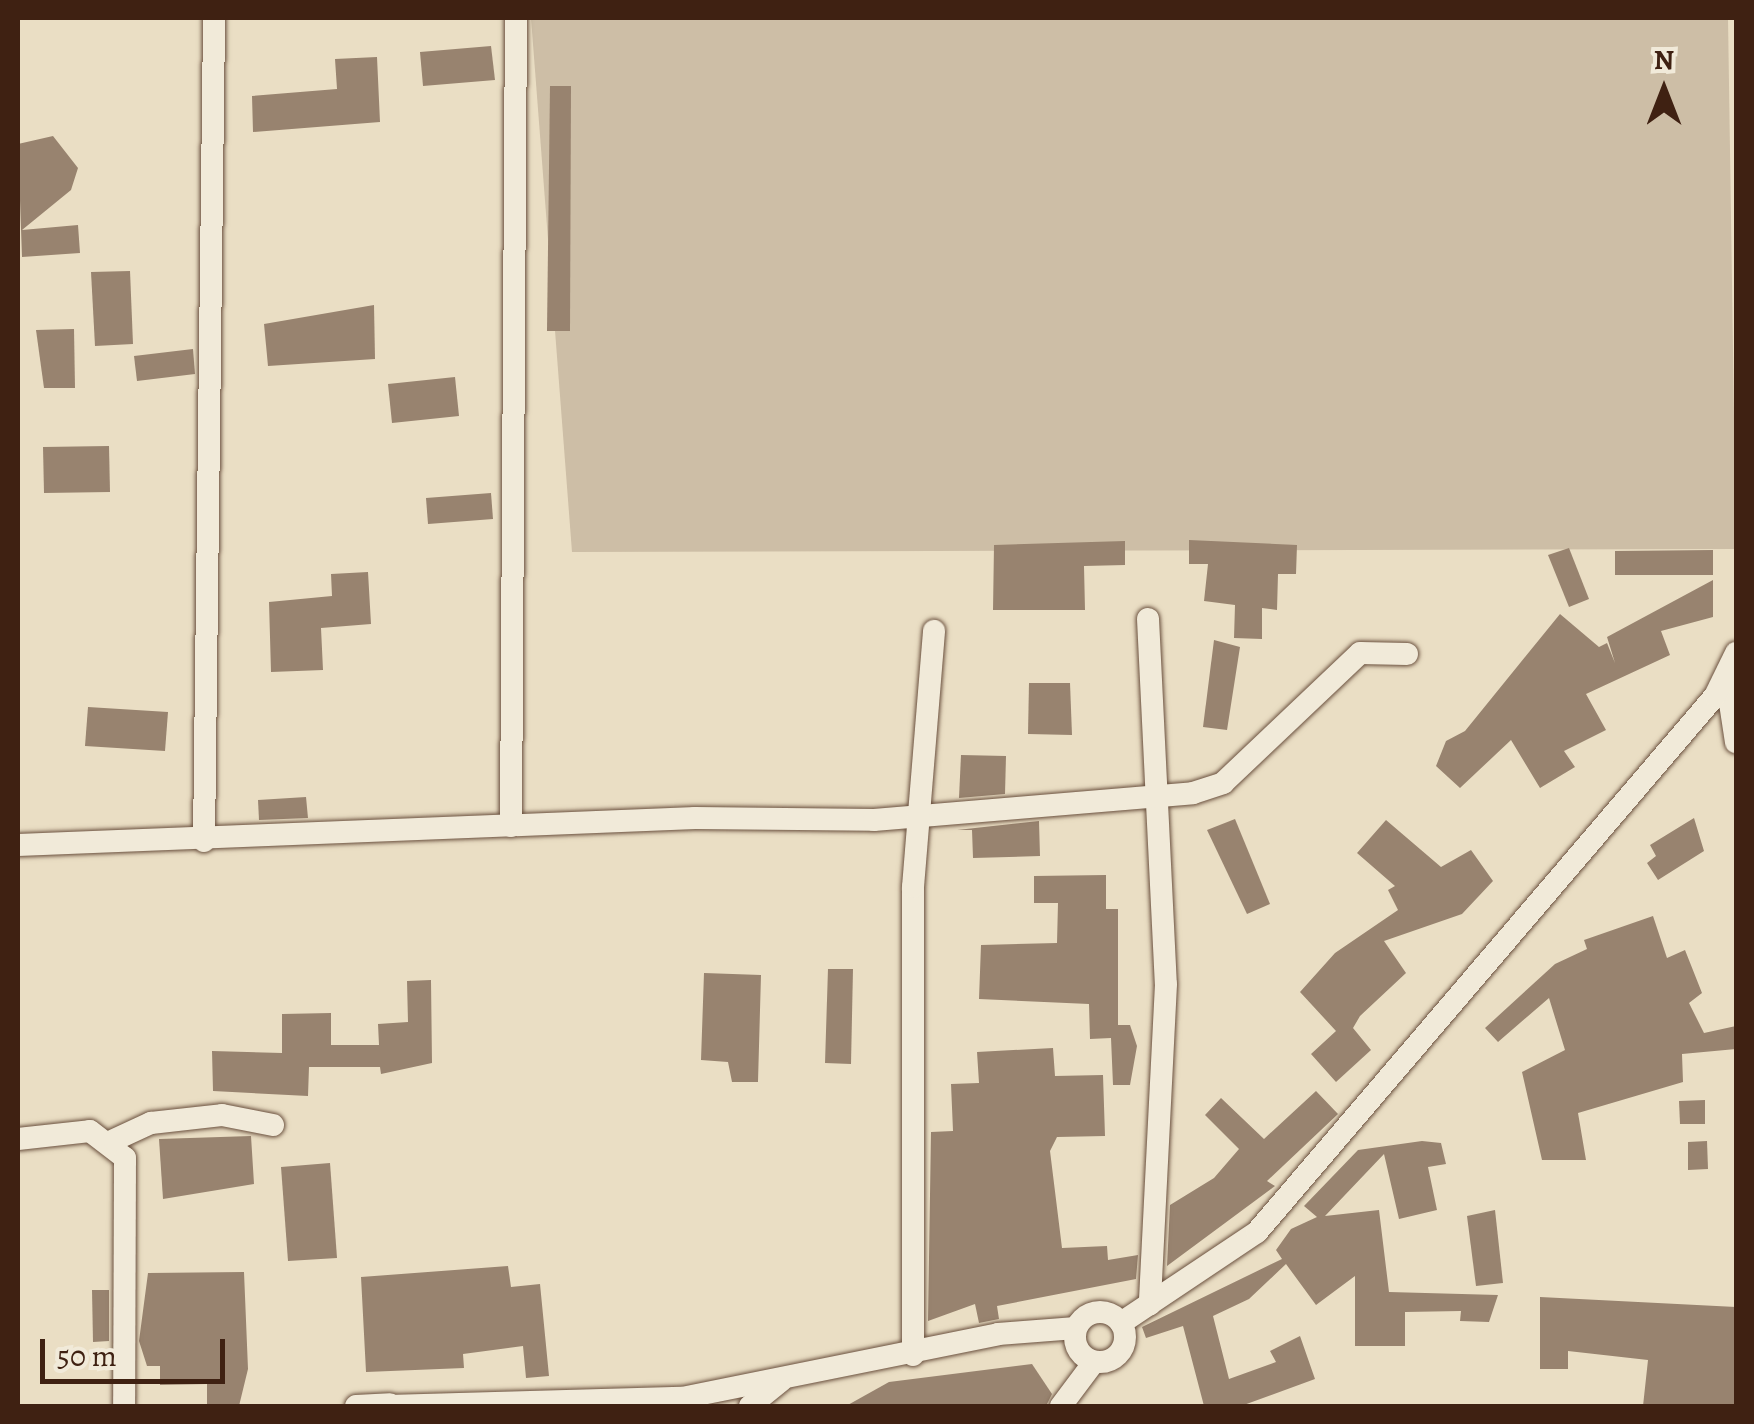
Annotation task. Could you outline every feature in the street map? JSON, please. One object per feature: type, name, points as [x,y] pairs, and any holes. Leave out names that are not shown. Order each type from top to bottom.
[{"type":"street","points":[[204,842],[214,18]]},
{"type":"street","points":[[510,826],[516,18]]},
{"type":"street","points":[[1148,619],[1160,796],[1166,984],[1150,1306]]},
{"type":"street","points":[[913,1355],[919,813],[934,631]]},
{"type":"street","points":[[18,845],[204,842],[510,826],[919,813],[1160,796],[1224,783],[1360,653],[1407,654]]},
{"type":"street","points":[[1121,1322],[1257,1232],[1726,677],[1736,653]]},
{"type":"street","points":[[1726,677],[1736,742]]},
{"type":"street","points":[[114,1140],[151,1123],[222,1115],[274,1126]]},
{"type":"street","points":[[18,1140],[90,1131],[114,1140],[125,1158],[124,1406]]},
{"type":"street","points":[[356,1406],[682,1398],[1076,1328],[1098,1312],[1121,1322]]},
{"type":"street","points":[[1061,1406],[1094,1362],[1119,1356],[1121,1322]]},
{"type":"street","points":[[1076,1328],[1075,1344],[1094,1362]]},
{"type":"street","points":[[750,1406],[782,1380]]},
{"type":"shaded area","points":[[531,18],[1728,18],[1736,549],[572,552]]},
{"type":"building","points":[[491,46],[495,80],[423,86],[420,52]]},
{"type":"building","points":[[377,57],[380,122],[253,132],[252,96],[337,89],[335,59]]},
{"type":"building","points":[[550,86],[571,86],[570,331],[547,331]]},
{"type":"building","points":[[53,136],[78,168],[71,190],[22,230],[78,225],[80,253],[22,257],[18,144]]},
{"type":"building","points":[[130,271],[133,344],[95,346],[91,272]]},
{"type":"building","points":[[374,305],[375,359],[268,366],[264,324]]},
{"type":"building","points":[[74,329],[75,388],[44,388],[36,330]]},
{"type":"building","points":[[193,349],[195,374],[137,381],[134,356]]},
{"type":"building","points":[[455,377],[459,416],[392,423],[388,384]]},
{"type":"building","points":[[109,446],[110,492],[44,493],[43,447]]},
{"type":"building","points":[[491,493],[493,519],[428,524],[426,498]]},
{"type":"building","points":[[1189,540],[1297,545],[1296,574],[1278,574],[1277,610],[1262,608],[1262,639],[1234,638],[1235,605],[1204,601],[1208,564],[1189,564]]},
{"type":"building","points":[[1125,541],[1125,565],[1084,566],[1085,610],[993,610],[994,545]]},
{"type":"building","points":[[1569,548],[1589,599],[1569,607],[1548,555]]},
{"type":"building","points":[[1713,550],[1713,575],[1615,575],[1615,551]]},
{"type":"building","points":[[368,572],[371,624],[321,628],[323,670],[271,672],[269,602],[332,596],[331,574]]},
{"type":"building","points":[[1713,580],[1713,617],[1661,631],[1670,655],[1586,694],[1606,730],[1564,751],[1575,767],[1540,788],[1511,740],[1460,788],[1436,766],[1446,741],[1465,731],[1560,614],[1599,647],[1607,643],[1615,663],[1607,637]]},
{"type":"building","points":[[1214,640],[1240,647],[1227,730],[1203,727]]},
{"type":"building","points":[[1029,683],[1070,683],[1072,735],[1028,734]]},
{"type":"building","points":[[88,707],[168,712],[165,751],[85,746]]},
{"type":"building","points":[[961,755],[1006,756],[1005,794],[959,798]]},
{"type":"building","points":[[306,797],[308,818],[259,820],[258,800]]},
{"type":"building","points":[[1694,818],[1704,851],[1658,880],[1647,863],[1656,856],[1650,845]]},
{"type":"building","points":[[1235,819],[1270,904],[1247,914],[1207,830]]},
{"type":"building","points":[[1386,820],[1441,867],[1471,850],[1493,881],[1462,914],[1384,941],[1406,973],[1360,1016],[1353,1028],[1371,1050],[1336,1082],[1311,1054],[1336,1031],[1300,992],[1335,953],[1398,910],[1388,890],[1395,886],[1357,853]]},
{"type":"building","points":[[1039,821],[1040,856],[973,858],[972,830],[957,830]]},
{"type":"building","points":[[1106,875],[1106,909],[1118,909],[1118,1025],[1130,1025],[1137,1046],[1130,1085],[1113,1085],[1111,1038],[1090,1039],[1089,1004],[979,999],[981,945],[1057,943],[1058,903],[1034,903],[1034,876]]},
{"type":"building","points":[[1653,916],[1667,958],[1685,950],[1702,993],[1689,1003],[1704,1033],[1736,1026],[1736,1049],[1682,1054],[1683,1082],[1578,1113],[1586,1160],[1542,1160],[1522,1072],[1565,1050],[1549,998],[1498,1042],[1485,1028],[1555,964],[1587,949],[1584,940]]},
{"type":"building","points":[[828,969],[853,969],[851,1064],[825,1063]]},
{"type":"building","points":[[704,973],[761,975],[758,1082],[732,1082],[728,1062],[701,1060]]},
{"type":"building","points":[[431,980],[432,1063],[381,1074],[380,1067],[309,1067],[308,1096],[213,1091],[212,1051],[282,1053],[282,1014],[331,1013],[331,1045],[379,1045],[378,1024],[408,1022],[407,981]]},
{"type":"building","points":[[1053,1048],[1055,1076],[1103,1075],[1105,1136],[1057,1137],[1050,1151],[1062,1248],[1107,1246],[1108,1260],[1138,1255],[1136,1279],[997,1306],[999,1319],[979,1323],[975,1304],[928,1321],[931,1132],[953,1131],[951,1084],[979,1083],[977,1052]]},
{"type":"building","points":[[1316,1091],[1338,1114],[1267,1181],[1275,1186],[1167,1266],[1170,1205],[1214,1178],[1239,1149],[1205,1115],[1221,1098],[1264,1139]]},
{"type":"building","points":[[1705,1100],[1705,1124],[1680,1124],[1679,1101]]},
{"type":"building","points":[[251,1136],[254,1184],[163,1199],[159,1139]]},
{"type":"building","points":[[1422,1141],[1441,1143],[1446,1164],[1428,1167],[1437,1210],[1399,1219],[1384,1154],[1325,1216],[1379,1210],[1389,1292],[1498,1295],[1489,1322],[1460,1321],[1461,1311],[1405,1312],[1405,1346],[1355,1346],[1355,1276],[1316,1305],[1286,1264],[1249,1299],[1213,1316],[1229,1379],[1276,1362],[1270,1351],[1300,1336],[1315,1379],[1241,1406],[1204,1406],[1183,1326],[1146,1338],[1142,1327],[1282,1259],[1276,1250],[1291,1229],[1317,1217],[1304,1206],[1358,1150]]},
{"type":"building","points":[[1707,1141],[1708,1169],[1688,1170],[1688,1142]]},
{"type":"building","points":[[330,1163],[337,1258],[288,1261],[281,1167]]},
{"type":"building","points":[[1495,1210],[1503,1283],[1476,1286],[1467,1216]]},
{"type":"building","points":[[508,1266],[511,1287],[540,1284],[549,1376],[526,1378],[523,1346],[463,1354],[464,1368],[366,1372],[361,1277]]},
{"type":"building","points":[[244,1272],[248,1369],[239,1406],[207,1406],[207,1384],[160,1385],[160,1366],[147,1366],[139,1341],[148,1273]]},
{"type":"building","points":[[92,1290],[109,1290],[109,1341],[93,1342]]},
{"type":"building","points":[[1540,1297],[1736,1307],[1736,1406],[1643,1406],[1648,1360],[1568,1351],[1568,1369],[1540,1369]]},
{"type":"building","points":[[1032,1364],[1052,1394],[1046,1406],[846,1406],[889,1382]]}]
